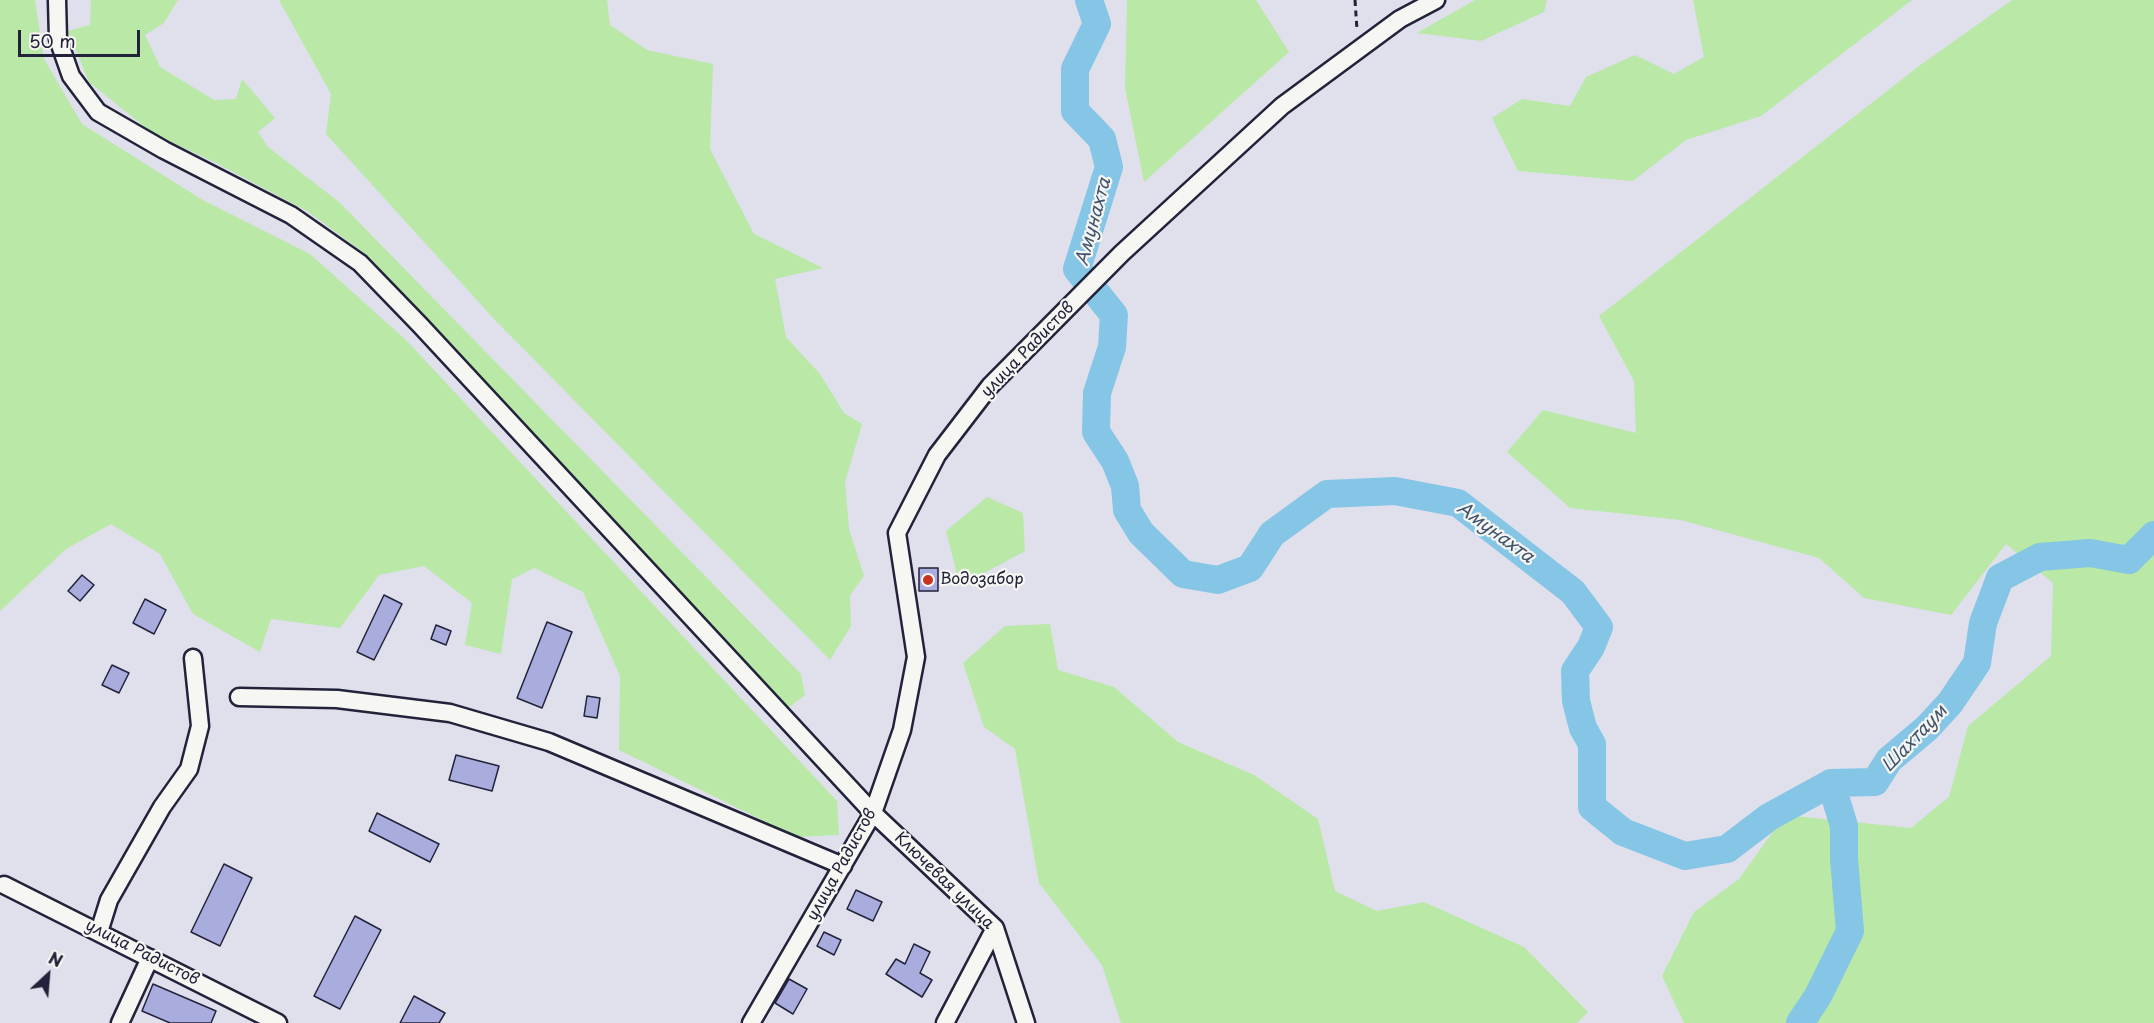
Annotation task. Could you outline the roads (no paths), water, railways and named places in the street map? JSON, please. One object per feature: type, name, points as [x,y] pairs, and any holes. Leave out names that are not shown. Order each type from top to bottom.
[{"type":"street","name":"Ключевая улица","points":[[57,0],[58,39],[71,76],[98,112],[164,150],[291,215],[360,263],[873,813],[995,928],[1026,1023]]},
{"type":"street","name":"улица Радистов","points":[[751,1023],[873,813],[902,730],[916,657],[897,533],[938,455],[990,386],[1122,253],[1282,106],[1400,19],[1436,0]]},
{"type":"street","points":[[99,932],[109,900],[162,807],[189,769],[200,726],[193,658]]},
{"type":"street","points":[[239,697],[337,699],[450,713],[549,742],[843,866]]},
{"type":"street","name":"улица Радистов","points":[[4,885],[278,1023]]},
{"type":"street","points":[[945,1023],[995,928]]},
{"type":"street","points":[[120,1023],[150,958]]},
{"type":"waterway","name":"Амунахта","points":[[1089,0],[1097,24],[1075,69],[1075,111],[1102,139],[1109,167],[1077,269],[1114,315],[1112,347],[1097,393],[1096,432],[1115,461],[1125,486],[1127,510],[1141,533],[1183,574],[1218,580],[1250,568],[1272,534],[1327,494],[1395,491],[1458,503],[1573,592],[1599,627],[1591,647],[1575,671],[1576,701],[1583,728],[1592,744],[1592,807],[1623,832],[1685,856],[1727,849],[1769,817],[1831,783],[1875,782],[1889,760],[1927,728],[1950,703],[1977,663],[1983,623],[2000,578],[2040,557],[2090,553],[2129,560],[2154,535]]},
{"type":"waterway","name":"Шахтаум","points":[[1800,1023],[1818,996],[1850,931],[1844,859],[1844,826],[1831,783]]},
{"type":"place","name":"Водозабор","points":[[928,580]]}]
